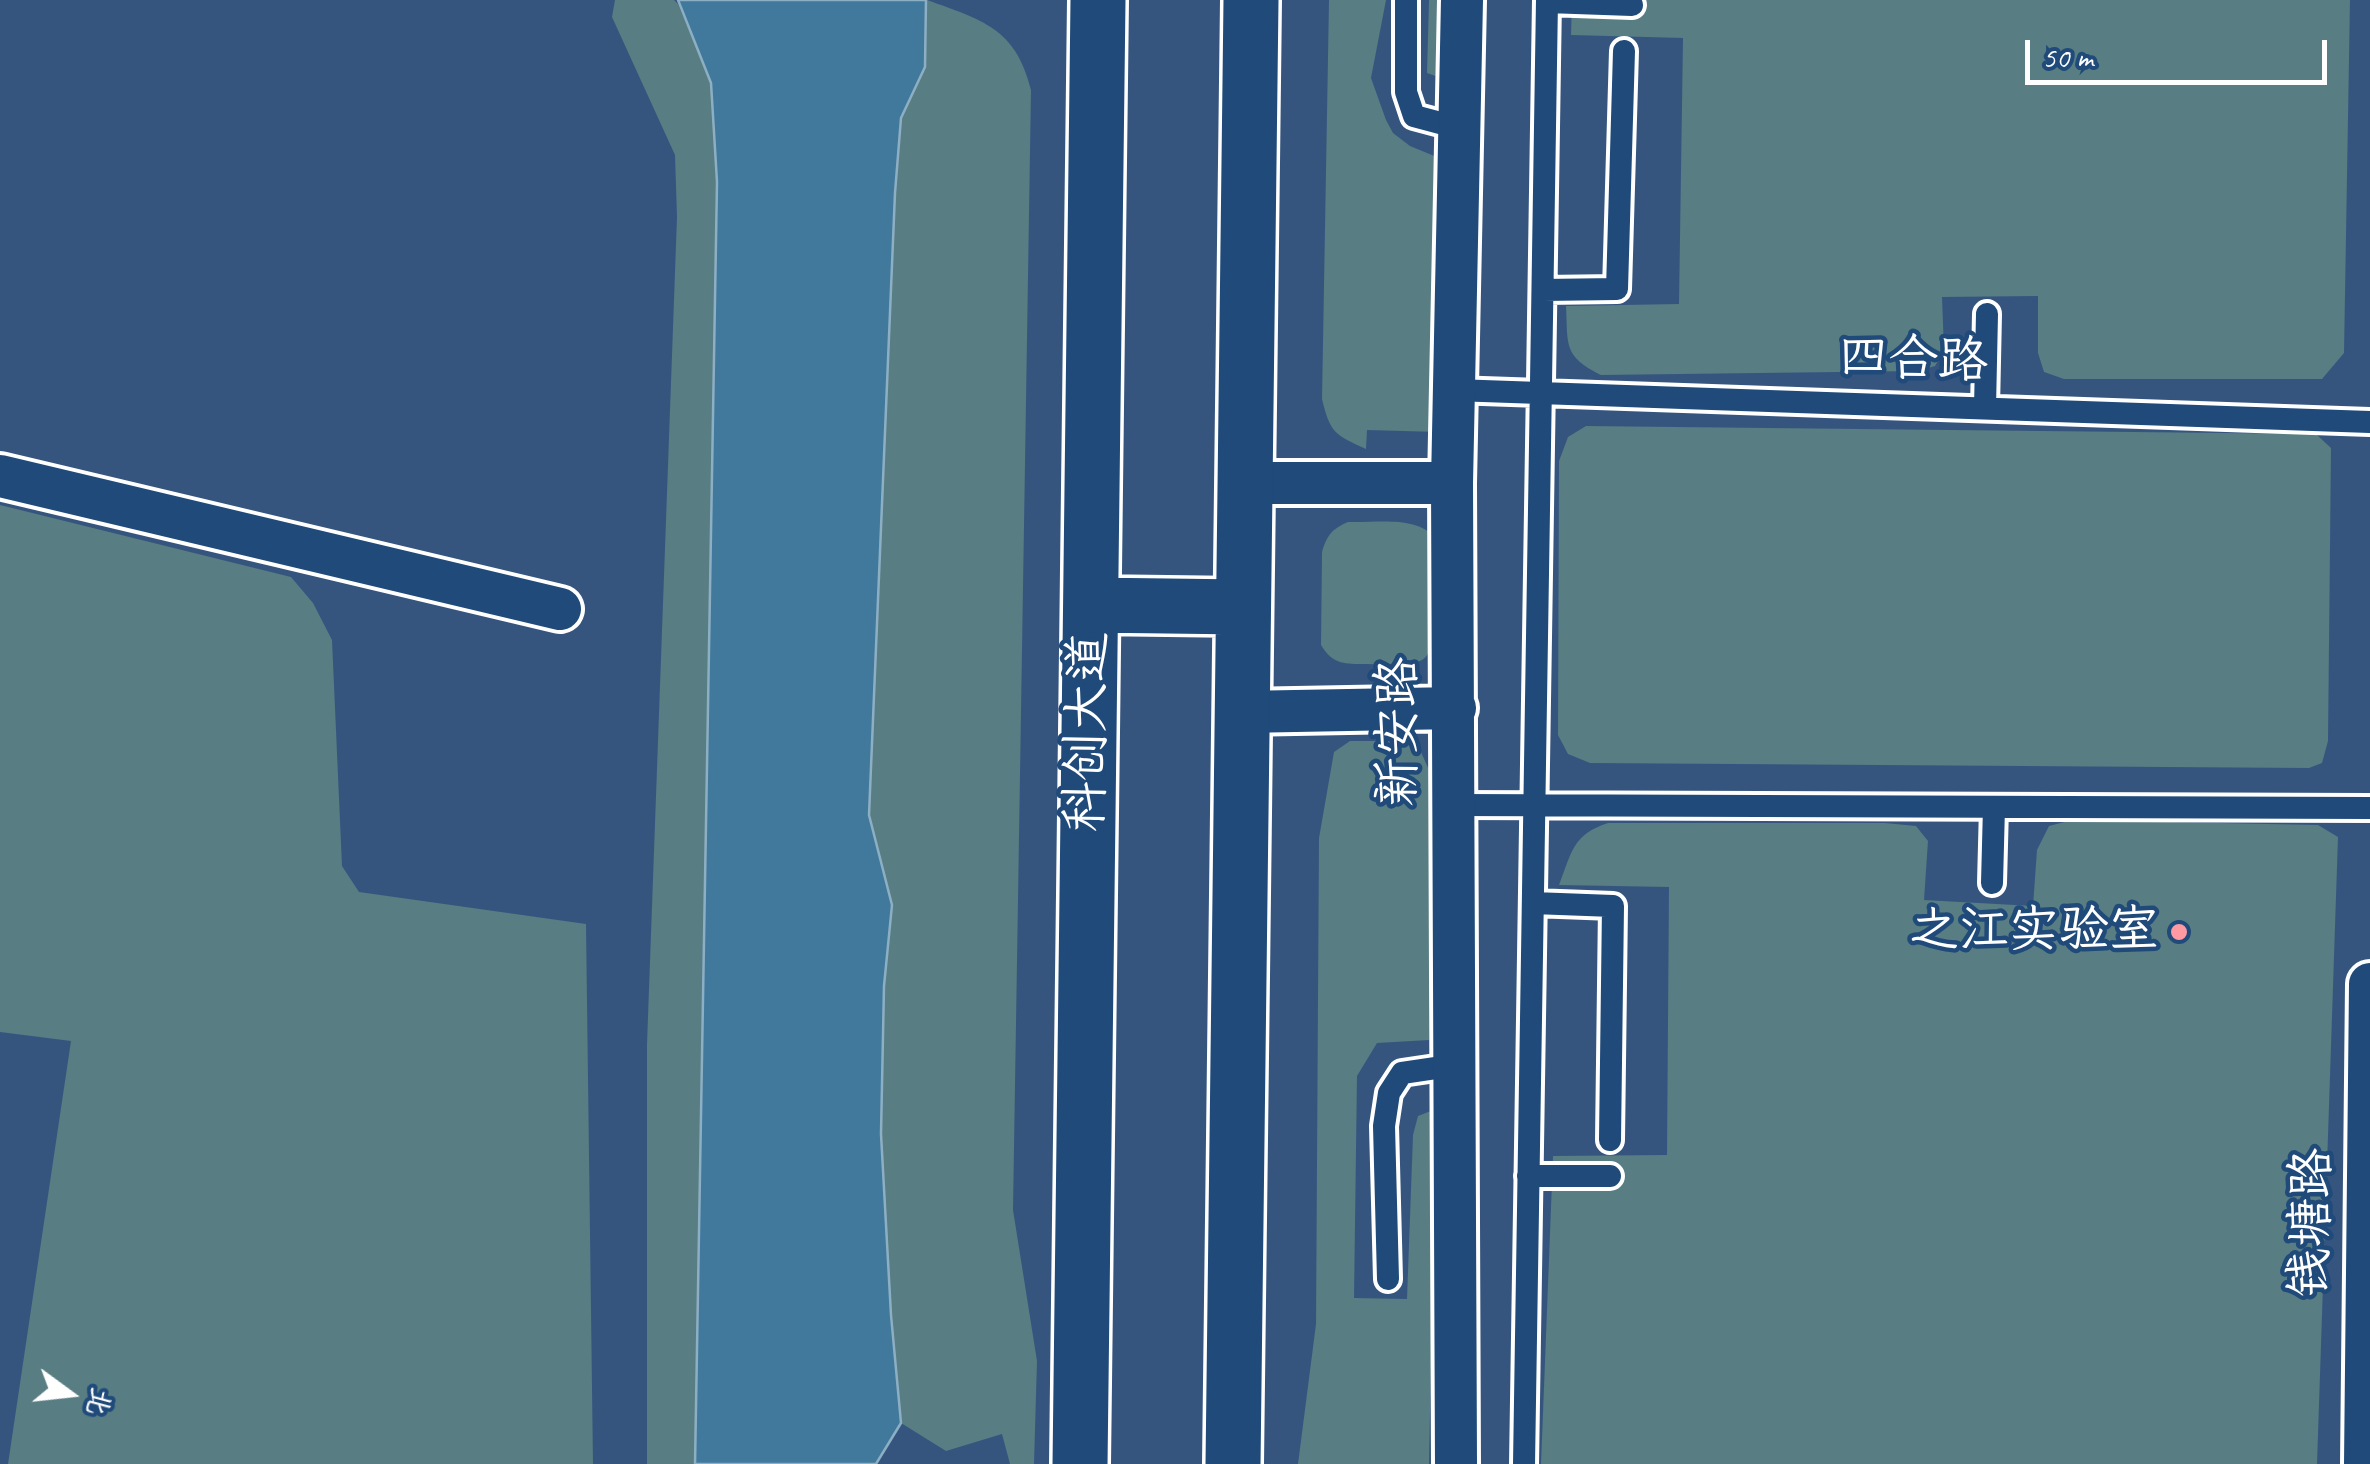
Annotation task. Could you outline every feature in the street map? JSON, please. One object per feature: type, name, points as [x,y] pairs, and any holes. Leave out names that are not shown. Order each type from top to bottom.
[{"type":"main road","name":"科创大道","points":[[1080,1464],[1098,0]]},
{"type":"main road","points":[[1233,1464],[1251,0]]},
{"type":"main road","points":[[1091,605],[1243,608]]},
{"type":"street","name":"新安路","points":[[1456,1464],[1452,483],[1462,0]]},
{"type":"street","points":[[0,476],[560,609]]},
{"type":"street","points":[[1245,482],[1452,483]]},
{"type":"street","points":[[1242,712],[1455,708]]},
{"type":"street","name":"钱塘路","points":[[2366,1464],[2370,984]]},
{"type":"lane","points":[[1406,0],[1406,92],[1414,116],[1459,128]]},
{"type":"lane","points":[[1524,1464],[1547,1],[1632,4]]},
{"type":"lane","points":[[1543,290],[1617,289],[1624,51]]},
{"type":"lane","points":[[1985,408],[1987,314]]},
{"type":"lane","name":"四合路","points":[[1454,390],[2370,422]]},
{"type":"lane","points":[[1455,805],[2370,808]]},
{"type":"lane","points":[[1992,883],[1994,807]]},
{"type":"lane","points":[[1532,903],[1613,906],[1610,1140]]},
{"type":"lane","points":[[1388,1279],[1384,1126],[1389,1093],[1402,1073],[1456,1065]]},
{"type":"lane","points":[[1528,1176],[1610,1176]]},
{"type":"green space","points":[[615,0],[674,0],[678,4],[711,82],[717,182],[695,1464],[647,1464],[647,1044],[677,217],[675,155],[612,17]]},
{"type":"green space","points":[[927,0],[994,29],[1016,53],[1031,90],[1013,1210],[1037,1361],[1034,1464],[1010,1464],[1002,1434],[946,1451],[901,1423],[891,1315],[881,1134],[884,986],[892,905],[869,815],[895,193],[901,118],[925,67]]},
{"type":"green space","points":[[1329,0],[1386,0],[1371,78],[1386,120],[1393,133],[1410,146],[1444,160],[1439,432],[1367,430],[1366,449],[1335,431],[1322,399]]},
{"type":"green space","points":[[1429,0],[1447,0],[1447,80],[1427,73]]},
{"type":"green space","points":[[1572,0],[2350,0],[2344,353],[2322,379],[2064,379],[2044,372],[2038,353],[2038,296],[1942,297],[1944,350],[1935,366],[1918,371],[1601,375],[1580,362],[1570,348],[1566,306],[1679,304],[1683,38],[1571,35]]},
{"type":"green space","points":[[1586,426],[2316,434],[2331,448],[2328,741],[2322,763],[2309,768],[1590,763],[1568,754],[1558,735],[1559,461],[1568,437]]},
{"type":"green space","points":[[0,505],[291,577],[313,603],[332,640],[342,866],[359,892],[586,924],[593,1464],[8,1464],[71,1041],[0,1032]]},
{"type":"green space","points":[[1348,522],[1407,523],[1436,538],[1436,623],[1429,653],[1422,660],[1402,665],[1346,663],[1335,660],[1321,645],[1322,552],[1331,533]]},
{"type":"green space","points":[[1350,741],[1399,741],[1420,750],[1430,772],[1429,1040],[1377,1043],[1357,1076],[1354,1298],[1407,1299],[1413,1135],[1418,1116],[1436,1109],[1429,1464],[1298,1464],[1316,1324],[1319,838],[1334,752]]},
{"type":"green space","points":[[2072,820],[2318,825],[2338,837],[2317,1464],[1541,1464],[1553,1156],[1667,1155],[1669,887],[1559,885],[1580,839],[1608,823],[1916,826],[1928,841],[1924,900],[2033,906],[2037,850],[2049,826]]},
{"type":"water","points":[[678,0],[926,0],[925,67],[901,118],[895,193],[869,815],[892,905],[884,986],[881,1134],[901,1423],[876,1464],[695,1464],[717,182],[711,83]]},
{"type":"place","name":"之江实验室","points":[[2179,932]]}]
